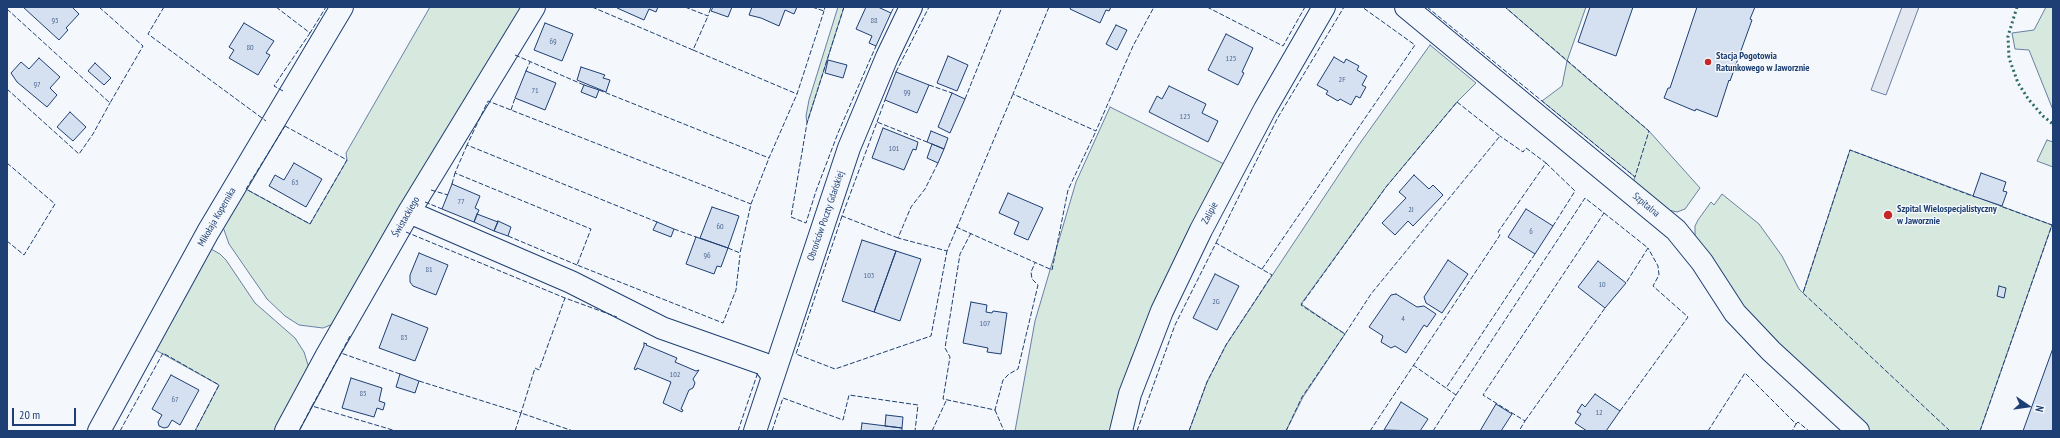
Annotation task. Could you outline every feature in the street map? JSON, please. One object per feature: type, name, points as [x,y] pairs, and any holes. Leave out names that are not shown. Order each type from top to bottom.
[{"type":"street","name":"Mikołaja Kopernika","points":[[99,431],[208,232],[342,7]]},
{"type":"street","name":"Świstackiego","points":[[286,431],[327,354],[408,212],[534,7]]},
{"type":"street","name":"Obrońców Poczty Gdańskiej","points":[[755,431],[849,148],[887,57],[911,7]]},
{"type":"street","name":"Zalipie","points":[[1121,431],[1130,394],[1162,311],[1194,244],[1265,109],[1324,7]]},
{"type":"street","name":"Szpitalna","points":[[1406,7],[1676,230],[1702,262],[1735,313],[1771,351],[1858,431]]},
{"type":"street","points":[[408,212],[571,282],[662,328],[764,364],[773,376]]},
{"type":"shaded area","points":[[430,7],[526,7],[333,324],[323,328],[299,325],[285,316],[267,299],[229,244],[223,227],[242,187],[310,224],[347,160],[346,153]]},
{"type":"shaded area","points":[[838,7],[844,7],[807,123],[806,116],[809,100]]},
{"type":"shaded area","points":[[1505,7],[1586,7],[1567,61]]},
{"type":"shaded area","points":[[1902,7],[1919,7],[1886,95],[1871,90]]},
{"type":"shaded area","points":[[2046,7],[2053,7],[2053,110],[2029,50],[2015,49],[2012,33],[2034,30]]},
{"type":"shaded area","points":[[1430,45],[1476,83],[1457,102],[1386,187],[1301,304],[1345,334],[1303,397],[1286,431],[1189,431],[1207,382],[1226,345],[1358,146]]},
{"type":"shaded area","points":[[1567,61],[1649,131],[1700,188],[1685,209],[1677,212],[1668,210],[1633,182],[1635,177],[1542,101],[1562,86]]},
{"type":"shaded area","points":[[1110,107],[1224,164],[1180,253],[1131,359],[1112,431],[1015,431],[1035,321],[1076,182]]},
{"type":"shaded area","points":[[2047,140],[2053,142],[2053,167],[2037,161]]},
{"type":"shaded area","points":[[1850,150],[2052,225],[1980,431],[1870,431],[1753,320],[1695,236],[1695,226],[1698,220],[1711,202],[1714,205],[1722,194],[1759,224],[1782,256],[1799,289],[1803,293]]},
{"type":"shaded area","points":[[211,249],[220,254],[226,260],[255,303],[295,338],[304,352],[309,368],[281,431],[195,431],[219,385],[152,348]]},
{"type":"building","points":[[23,7],[72,7],[79,14],[66,28],[68,30],[59,40]]},
{"type":"building","points":[[658,7],[656,12],[649,9],[644,20],[617,8]]},
{"type":"building","points":[[713,7],[732,7],[728,17],[711,11]]},
{"type":"building","points":[[752,7],[797,7],[794,14],[785,10],[779,26],[761,18],[749,15]]},
{"type":"building","points":[[866,7],[878,7],[891,13],[876,46],[869,43],[872,36],[856,29]]},
{"type":"building","points":[[1071,7],[1111,7],[1109,11],[1106,10],[1100,23],[1070,9]]},
{"type":"building","points":[[1590,7],[1633,7],[1616,56],[1578,42]]},
{"type":"building","name":"Stacja Pogotowia Ratunkowego w Jaworznie","points":[[1697,7],[1755,7],[1750,19],[1752,20],[1730,81],[1729,80],[1717,117],[1696,109],[1695,111],[1664,98],[1668,88],[1670,88]]},
{"type":"building","points":[[244,23],[274,41],[266,53],[270,55],[258,75],[229,58],[234,50],[229,47]]},
{"type":"building","points":[[545,23],[573,34],[562,61],[534,50]]},
{"type":"building","points":[[1116,25],[1127,30],[1117,50],[1106,44]]},
{"type":"building","points":[[1226,34],[1253,48],[1238,85],[1208,70]]},
{"type":"building","points":[[948,56],[968,65],[957,91],[937,83]]},
{"type":"building","points":[[1334,57],[1344,63],[1346,59],[1359,66],[1357,70],[1367,76],[1362,85],[1366,87],[1360,98],[1356,96],[1351,105],[1340,99],[1338,101],[1326,94],[1328,91],[1317,85]]},
{"type":"building","points":[[39,58],[60,77],[50,88],[57,95],[47,107],[17,82],[11,73],[21,62],[29,69]]},
{"type":"building","points":[[828,60],[847,65],[843,78],[825,73]]},
{"type":"building","points":[[95,63],[111,78],[104,85],[88,71]]},
{"type":"building","points":[[581,67],[605,75],[603,78],[610,80],[606,92],[577,80]]},
{"type":"building","points":[[526,71],[556,83],[545,110],[515,98]]},
{"type":"building","points":[[896,72],[929,85],[917,113],[885,100]]},
{"type":"building","points":[[584,85],[599,90],[596,98],[581,92]]},
{"type":"building","points":[[1169,86],[1206,104],[1202,113],[1218,121],[1208,142],[1149,112],[1157,96],[1162,99]]},
{"type":"building","points":[[952,93],[965,99],[950,133],[938,127]]},
{"type":"building","points":[[70,112],[86,127],[73,141],[57,127]]},
{"type":"building","points":[[883,128],[918,142],[916,150],[913,149],[904,170],[872,158]]},
{"type":"building","points":[[931,131],[948,138],[944,149],[927,142]]},
{"type":"building","points":[[932,144],[944,149],[938,163],[927,158]]},
{"type":"building","points":[[294,163],[322,179],[306,207],[269,186],[275,175],[284,180]]},
{"type":"building","points":[[1981,173],[2006,182],[2003,191],[2007,192],[2002,206],[1973,196]]},
{"type":"building","points":[[1414,175],[1429,189],[1433,185],[1443,195],[1413,226],[1408,221],[1395,235],[1382,223],[1406,198],[1399,192]]},
{"type":"building","points":[[452,184],[480,196],[475,208],[479,210],[474,222],[442,209]]},
{"type":"building","points":[[1008,193],[1043,208],[1028,240],[1014,234],[1019,222],[999,213]]},
{"type":"building","points":[[712,207],[739,216],[728,248],[700,238]]},
{"type":"building","points":[[1526,209],[1553,226],[1535,254],[1508,237]]},
{"type":"building","points":[[477,214],[498,222],[494,231],[474,222]]},
{"type":"building","points":[[498,221],[511,227],[508,236],[494,231]]},
{"type":"building","points":[[657,222],[674,229],[671,237],[653,230]]},
{"type":"building","points":[[696,237],[728,248],[721,267],[717,266],[714,274],[686,264]]},
{"type":"building","points":[[862,240],[896,251],[874,312],[842,301]]},
{"type":"building","points":[[896,251],[921,259],[900,321],[874,312]]},
{"type":"building","points":[[419,253],[448,265],[436,295],[413,286],[410,282],[410,275]]},
{"type":"building","points":[[1448,260],[1468,274],[1442,313],[1426,303],[1424,297]]},
{"type":"building","points":[[1598,261],[1626,283],[1605,308],[1578,287]]},
{"type":"building","points":[[1215,274],[1239,286],[1217,330],[1193,318]]},
{"type":"building","points":[[1999,286],[2006,288],[2004,298],[1997,296]]},
{"type":"building","points":[[1396,294],[1417,307],[1424,306],[1436,314],[1427,327],[1424,325],[1406,353],[1395,346],[1391,348],[1381,342],[1383,336],[1369,327],[1391,295]]},
{"type":"building","points":[[971,302],[987,305],[986,312],[992,313],[993,311],[1007,313],[1001,354],[987,352],[988,348],[963,343]]},
{"type":"building","points":[[392,314],[428,328],[415,361],[379,348]]},
{"type":"building","points":[[644,343],[677,358],[675,362],[696,371],[699,370],[693,379],[695,383],[693,388],[689,390],[681,409],[683,410],[682,412],[663,403],[671,382],[637,368],[636,370],[634,369]]},
{"type":"building","points":[[2053,348],[2053,431],[2023,431]]},
{"type":"building","points":[[400,374],[419,381],[415,393],[396,387]]},
{"type":"building","points":[[171,375],[199,390],[180,425],[172,420],[168,427],[164,428],[159,426],[158,422],[162,415],[152,409]]},
{"type":"building","points":[[351,378],[382,388],[379,401],[385,403],[383,410],[377,408],[374,417],[342,408]]},
{"type":"building","points":[[1595,394],[1620,411],[1606,431],[1587,431],[1575,423],[1581,414],[1577,412],[1582,404],[1585,407]]},
{"type":"building","points":[[1401,402],[1428,419],[1420,431],[1384,430]]},
{"type":"building","points":[[1496,404],[1512,414],[1501,431],[1480,431]]},
{"type":"building","points":[[886,415],[903,417],[902,428],[885,426]]},
{"type":"building","points":[[862,423],[902,428],[902,431],[861,431]]},
{"type":"hedge","points":[[2017,7],[2008,36],[2009,58],[2018,83],[2029,100],[2043,116],[2053,124]]},
{"type":"fence","points":[[7,9],[110,103],[143,46],[99,7]]},
{"type":"fence","points":[[164,7],[148,34],[266,121]]},
{"type":"fence","points":[[276,7],[310,33],[326,7]]},
{"type":"fence","points":[[592,7],[693,50],[708,16]]},
{"type":"fence","points":[[685,7],[708,16],[711,7]]},
{"type":"fence","points":[[812,7],[824,11],[825,7]]},
{"type":"fence","points":[[844,7],[807,123],[791,217],[806,223],[816,191],[838,133],[876,46]]},
{"type":"fence","points":[[891,13],[894,7]]},
{"type":"fence","points":[[896,72],[929,7]]},
{"type":"fence","points":[[965,99],[1002,7]]},
{"type":"fence","points":[[1049,7],[1013,94],[1096,131],[1133,46],[1154,7]]},
{"type":"fence","points":[[1207,7],[1283,46],[1305,7]]},
{"type":"fence","points":[[1216,243],[1277,119],[1344,7]]},
{"type":"fence","points":[[1262,269],[1415,45],[1362,7]]},
{"type":"fence","points":[[1427,7],[1635,177],[1649,131],[1505,7]]},
{"type":"fence","points":[[693,50],[797,94],[824,11]]},
{"type":"fence","points":[[283,91],[274,86],[310,33]]},
{"type":"fence","points":[[515,55],[584,85]]},
{"type":"fence","points":[[526,71],[530,62]]},
{"type":"fence","points":[[929,85],[952,93]]},
{"type":"fence","points":[[7,89],[79,154],[93,134],[110,103]]},
{"type":"fence","points":[[599,90],[769,158],[797,94]]},
{"type":"fence","points":[[938,163],[925,189],[911,207],[898,238],[947,251],[1013,94]]},
{"type":"fence","points":[[511,110],[515,98]]},
{"type":"fence","points":[[877,122],[885,100]]},
{"type":"fence","points":[[657,222],[467,145],[488,101],[751,204]]},
{"type":"fence","points":[[1457,102],[1500,136],[1371,294],[1345,334],[1301,305],[1386,187],[1457,102]]},
{"type":"fence","points":[[898,238],[842,216],[877,122],[927,142]]},
{"type":"fence","points":[[285,126],[347,160],[310,224],[246,189],[285,126]]},
{"type":"fence","points":[[956,227],[1052,270],[1068,190],[1096,131]]},
{"type":"fence","points":[[1370,431],[1500,235],[1498,232],[1546,163],[1526,148],[1523,152],[1500,136]]},
{"type":"fence","points":[[467,145],[455,173],[591,229],[577,265],[723,323],[736,290],[740,255]]},
{"type":"fence","points":[[1950,431],[1803,293],[1850,150],[1975,197]]},
{"type":"fence","points":[[728,248],[740,253],[751,204],[769,158]]},
{"type":"fence","points":[[7,163],[55,204],[24,255],[7,241]]},
{"type":"fence","points":[[1546,163],[1575,191],[1553,226]]},
{"type":"fence","points":[[452,184],[455,173]]},
{"type":"fence","points":[[431,190],[448,195]]},
{"type":"fence","points":[[1456,395],[1585,198],[1604,213],[1483,395],[1525,421],[1519,431]]},
{"type":"fence","points":[[425,202],[442,209]]},
{"type":"fence","points":[[1980,431],[2052,225],[2000,206]]},
{"type":"fence","points":[[1604,213],[1648,248],[1626,283]]},
{"type":"fence","points":[[842,216],[796,354],[835,369],[931,336],[947,251]]},
{"type":"fence","points":[[674,229],[696,237]]},
{"type":"fence","points":[[406,232],[565,298]]},
{"type":"fence","points":[[971,233],[960,254],[945,348],[950,357],[943,399],[995,410],[1003,380],[1009,374],[1018,369],[1038,285],[1032,279],[1031,272],[1035,263]]},
{"type":"fence","points":[[508,236],[577,265]]},
{"type":"fence","points":[[1137,431],[1175,325],[1216,243],[1272,275],[1226,345],[1207,382],[1189,431]]},
{"type":"fence","points":[[1620,411],[1688,317],[1653,286],[1659,275],[1658,266],[1648,248]]},
{"type":"fence","points":[[1413,365],[1446,388],[1535,254]]},
{"type":"fence","points":[[419,381],[521,413],[535,368],[539,370],[565,298],[617,317]]},
{"type":"fence","points":[[1525,421],[1605,308]]},
{"type":"fence","points":[[1286,431],[1302,397],[1345,334]]},
{"type":"fence","points":[[350,336],[341,353],[400,374]]},
{"type":"fence","points":[[120,431],[163,353],[219,385],[195,431]]},
{"type":"fence","points":[[312,406],[341,353]]},
{"type":"fence","points":[[738,431],[758,372]]},
{"type":"fence","points":[[1708,431],[1745,373],[1796,424],[1792,431]]},
{"type":"fence","points":[[1433,431],[1456,395],[1446,388]]},
{"type":"fence","points":[[772,431],[783,398],[843,420],[849,395],[918,405],[915,431]]},
{"type":"fence","points":[[932,431],[947,399]]},
{"type":"fence","points":[[300,429],[312,406],[396,431]]},
{"type":"fence","points":[[995,410],[1004,431]]},
{"type":"fence","points":[[515,431],[521,413],[573,431]]},
{"type":"fence","points":[[1796,424],[1798,422],[1809,431]]},
{"type":"place","name":"Stacja Pogotowia Ratunkowego w Jaworznie","points":[[1708,62]]},
{"type":"place","name":"Szpital Wielospecjalistyczny w Jaworznie","points":[[1888,215]]}]
